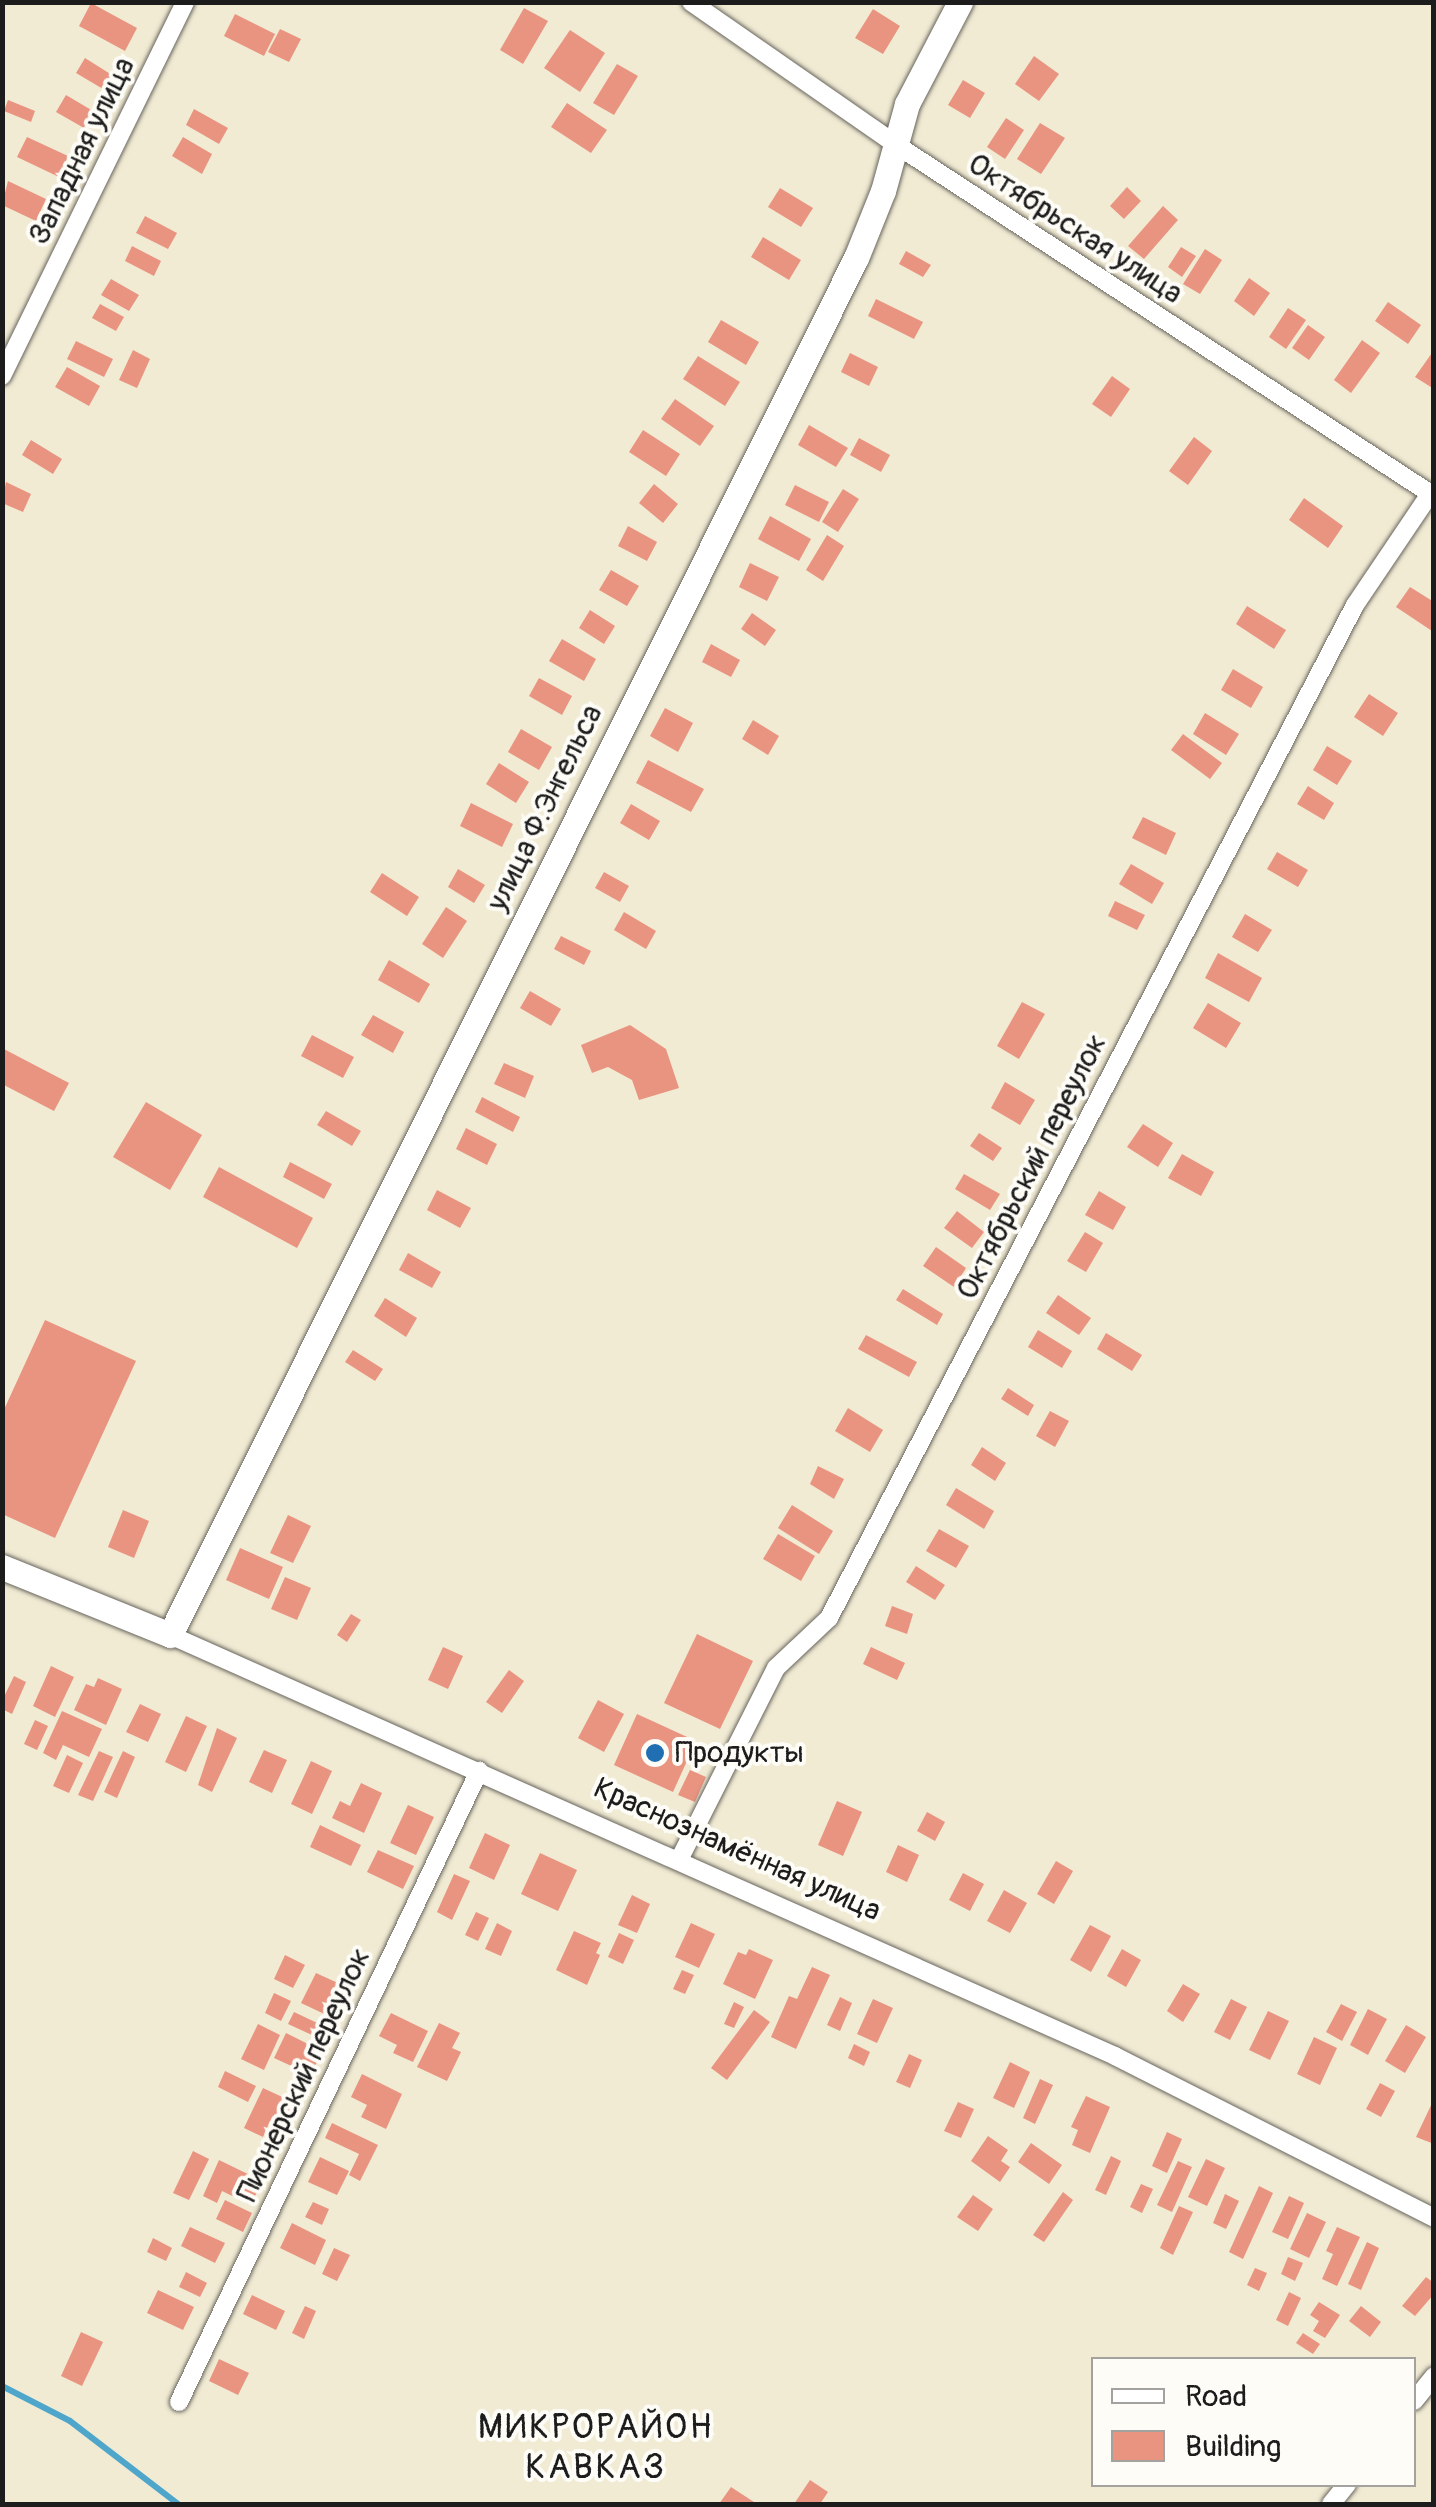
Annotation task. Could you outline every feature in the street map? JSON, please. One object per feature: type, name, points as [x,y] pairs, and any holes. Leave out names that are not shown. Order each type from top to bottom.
[{"type":"main road","name":"улица Ф.Энгельса","points":[[170,1636],[856,258],[883,191],[894,144],[923,69],[960,2]]},
{"type":"main road","name":"Краснознамённая улица","points":[[2,1566],[170,1636]]},
{"type":"street","name":"Западная улица","points":[[2,376],[185,2]]},
{"type":"street","name":"Октябрьская улица","points":[[691,2],[894,144],[1432,495]]},
{"type":"street","name":"Октябрьский переулок","points":[[679,1860],[776,1668],[828,1618],[1355,605],[1432,495]]},
{"type":"street","name":"Краснознамённая улица","points":[[170,1636],[1165,2079],[1434,2218]]},
{"type":"street","name":"Пионерский переулок","points":[[179,2402],[479,1771]]},
{"type":"street","points":[[1416,2398],[1434,2376]]},
{"type":"building","points":[[91,3],[137,28],[125,51],[79,26]]},
{"type":"building","points":[[524,8],[548,21],[523,64],[500,50]]},
{"type":"building","points":[[873,9],[900,26],[883,54],[855,38]]},
{"type":"building","points":[[235,14],[275,34],[264,56],[224,36]]},
{"type":"building","points":[[280,29],[301,39],[289,62],[268,52]]},
{"type":"building","points":[[570,30],[605,53],[580,92],[544,68]]},
{"type":"building","points":[[1034,56],[1059,74],[1039,101],[1015,84]]},
{"type":"building","points":[[85,58],[112,75],[103,89],[76,73]]},
{"type":"building","points":[[617,64],[638,76],[614,115],[593,103]]},
{"type":"building","points":[[963,80],[985,93],[970,118],[948,105]]},
{"type":"building","points":[[66,95],[93,111],[84,128],[56,112]]},
{"type":"building","points":[[8,100],[35,111],[31,122],[4,111]]},
{"type":"building","points":[[567,103],[607,130],[591,153],[551,127]]},
{"type":"building","points":[[194,109],[228,128],[219,144],[186,125]]},
{"type":"building","points":[[1006,118],[1024,130],[1005,159],[987,147]]},
{"type":"building","points":[[1040,123],[1065,138],[1041,174],[1017,159]]},
{"type":"building","points":[[27,137],[68,156],[59,177],[17,157]]},
{"type":"building","points":[[183,137],[212,154],[202,174],[172,156]]},
{"type":"building","points":[[8,181],[46,199],[36,221],[2,205]]},
{"type":"building","points":[[1127,187],[1141,201],[1124,219],[1110,206]]},
{"type":"building","points":[[780,188],[813,208],[801,227],[768,207]]},
{"type":"building","points":[[1163,206],[1178,220],[1144,259],[1128,246]]},
{"type":"building","points":[[145,216],[177,233],[168,249],[136,233]]},
{"type":"building","points":[[763,237],[801,260],[789,280],[751,257]]},
{"type":"building","points":[[132,246],[161,261],[154,276],[125,261]]},
{"type":"building","points":[[1181,247],[1196,256],[1182,277],[1168,267]]},
{"type":"building","points":[[1205,249],[1222,260],[1200,294],[1183,284]]},
{"type":"building","points":[[906,251],[931,265],[923,277],[899,264]]},
{"type":"building","points":[[1249,278],[1270,293],[1254,316],[1234,301]]},
{"type":"building","points":[[111,279],[139,295],[129,311],[101,295]]},
{"type":"building","points":[[876,299],[923,322],[914,339],[868,316]]},
{"type":"building","points":[[1388,302],[1421,325],[1408,344],[1375,321]]},
{"type":"building","points":[[100,304],[124,317],[116,331],[92,318]]},
{"type":"building","points":[[1288,308],[1306,320],[1286,349],[1269,337]]},
{"type":"building","points":[[721,320],[759,342],[746,365],[708,342]]},
{"type":"building","points":[[1308,325],[1325,337],[1309,360],[1292,348]]},
{"type":"building","points":[[1362,340],[1380,353],[1351,393],[1334,380]]},
{"type":"building","points":[[76,341],[113,359],[104,377],[67,359]]},
{"type":"building","points":[[133,350],[150,359],[137,388],[119,380]]},
{"type":"building","points":[[1434,350],[1434,389],[1415,377]]},
{"type":"building","points":[[850,353],[878,367],[869,386],[841,372]]},
{"type":"building","points":[[698,356],[740,382],[725,406],[683,379]]},
{"type":"building","points":[[67,367],[100,386],[89,406],[55,387]]},
{"type":"building","points":[[1112,376],[1130,389],[1111,417],[1092,404]]},
{"type":"building","points":[[675,399],[714,426],[700,446],[661,419]]},
{"type":"building","points":[[809,425],[848,448],[836,467],[798,445]]},
{"type":"building","points":[[643,430],[680,454],[666,476],[629,452]]},
{"type":"building","points":[[1194,437],[1212,451],[1188,485],[1169,471]]},
{"type":"building","points":[[859,438],[890,455],[881,472],[850,455]]},
{"type":"building","points":[[31,440],[62,459],[53,474],[22,455]]},
{"type":"building","points":[[6,482],[31,494],[23,512],[2,503]]},
{"type":"building","points":[[654,484],[678,504],[663,523],[639,503]]},
{"type":"building","points":[[795,485],[829,502],[819,522],[785,505]]},
{"type":"building","points":[[843,489],[859,499],[838,532],[822,522]]},
{"type":"building","points":[[1304,498],[1343,526],[1328,548],[1289,520]]},
{"type":"building","points":[[770,516],[811,539],[799,561],[758,539]]},
{"type":"building","points":[[628,526],[657,542],[647,561],[618,546]]},
{"type":"building","points":[[827,535],[844,546],[823,581],[806,570]]},
{"type":"building","points":[[750,563],[779,577],[767,601],[739,587]]},
{"type":"building","points":[[611,570],[639,586],[627,606],[599,590]]},
{"type":"building","points":[[1410,587],[1434,602],[1432,631],[1396,607]]},
{"type":"building","points":[[1247,606],[1286,630],[1274,649],[1236,624]]},
{"type":"building","points":[[590,610],[615,626],[604,644],[579,628]]},
{"type":"building","points":[[752,613],[776,630],[765,646],[741,629]]},
{"type":"building","points":[[562,639],[596,659],[584,681],[549,661]]},
{"type":"building","points":[[711,644],[740,660],[731,677],[702,662]]},
{"type":"building","points":[[1233,669],[1263,687],[1251,708],[1221,690]]},
{"type":"building","points":[[539,678],[572,696],[562,715],[529,696]]},
{"type":"building","points":[[1369,694],[1398,713],[1383,736],[1354,717]]},
{"type":"building","points":[[665,708],[693,723],[678,752],[650,736]]},
{"type":"building","points":[[1205,713],[1239,734],[1226,755],[1193,734]]},
{"type":"building","points":[[753,720],[779,736],[768,755],[742,739]]},
{"type":"building","points":[[521,729],[552,747],[539,770],[508,752]]},
{"type":"building","points":[[1183,734],[1222,763],[1210,779],[1171,750]]},
{"type":"building","points":[[1327,746],[1352,761],[1337,785],[1313,770]]},
{"type":"building","points":[[648,760],[704,789],[691,812],[636,783]]},
{"type":"building","points":[[499,763],[529,782],[516,803],[486,784]]},
{"type":"building","points":[[1308,786],[1334,803],[1324,820],[1297,804]]},
{"type":"building","points":[[471,803],[513,824],[502,847],[460,826]]},
{"type":"building","points":[[631,804],[660,821],[649,840],[620,823]]},
{"type":"building","points":[[1143,817],[1176,833],[1166,855],[1132,838]]},
{"type":"building","points":[[1277,852],[1308,870],[1298,887],[1267,869]]},
{"type":"building","points":[[1131,864],[1164,883],[1152,904],[1119,884]]},
{"type":"building","points":[[458,869],[485,885],[474,903],[448,887]]},
{"type":"building","points":[[604,872],[629,886],[620,902],[595,888]]},
{"type":"building","points":[[382,873],[419,897],[407,916],[370,892]]},
{"type":"building","points":[[1115,901],[1145,915],[1137,930],[1108,916]]},
{"type":"building","points":[[446,907],[467,921],[443,958],[422,944]]},
{"type":"building","points":[[624,912],[656,931],[646,949],[614,930]]},
{"type":"building","points":[[1245,914],[1272,930],[1258,952],[1232,937]]},
{"type":"building","points":[[561,936],[591,951],[584,965],[554,949]]},
{"type":"building","points":[[1218,953],[1262,978],[1249,1002],[1205,978]]},
{"type":"building","points":[[389,960],[430,984],[419,1003],[378,980]]},
{"type":"building","points":[[530,991],[561,1009],[551,1026],[520,1008]]},
{"type":"building","points":[[1022,1002],[1045,1014],[1019,1059],[997,1046]]},
{"type":"building","points":[[1208,1003],[1241,1023],[1226,1048],[1193,1028]]},
{"type":"building","points":[[373,1015],[404,1032],[393,1053],[361,1035]]},
{"type":"building","points":[[630,1025],[666,1049],[679,1088],[639,1100],[632,1080],[608,1067],[592,1073],[581,1045]]},
{"type":"building","points":[[312,1035],[354,1057],[343,1078],[301,1056]]},
{"type":"building","points":[[2,1048],[69,1083],[54,1111],[2,1084]]},
{"type":"building","points":[[504,1063],[534,1076],[525,1098],[494,1084]]},
{"type":"building","points":[[1005,1082],[1035,1100],[1020,1125],[991,1108]]},
{"type":"building","points":[[482,1097],[520,1117],[513,1132],[475,1112]]},
{"type":"building","points":[[146,1102],[202,1135],[170,1190],[113,1157]]},
{"type":"building","points":[[326,1111],[361,1131],[352,1146],[317,1125]]},
{"type":"building","points":[[1143,1124],[1173,1143],[1158,1167],[1127,1147]]},
{"type":"building","points":[[466,1128],[497,1144],[487,1165],[456,1149]]},
{"type":"building","points":[[979,1133],[1002,1148],[993,1161],[970,1146]]},
{"type":"building","points":[[1182,1154],[1214,1172],[1201,1196],[1168,1178]]},
{"type":"building","points":[[290,1162],[332,1184],[324,1199],[283,1177]]},
{"type":"building","points":[[219,1167],[313,1218],[297,1248],[203,1197]]},
{"type":"building","points":[[964,1174],[1000,1194],[990,1210],[955,1189]]},
{"type":"building","points":[[437,1190],[471,1208],[460,1228],[427,1210]]},
{"type":"building","points":[[1099,1191],[1126,1207],[1113,1230],[1085,1215]]},
{"type":"building","points":[[957,1211],[984,1232],[972,1248],[944,1228]]},
{"type":"building","points":[[1085,1232],[1103,1243],[1086,1272],[1067,1261]]},
{"type":"building","points":[[936,1247],[966,1268],[954,1287],[923,1266]]},
{"type":"building","points":[[408,1253],[441,1272],[432,1288],[399,1270]]},
{"type":"building","points":[[903,1289],[943,1314],[937,1325],[896,1300]]},
{"type":"building","points":[[1058,1295],[1091,1318],[1079,1335],[1046,1313]]},
{"type":"building","points":[[385,1298],[417,1318],[406,1337],[374,1316]]},
{"type":"building","points":[[45,1320],[136,1361],[55,1538],[2,1514],[2,1414]]},
{"type":"building","points":[[1038,1330],[1072,1351],[1062,1368],[1028,1347]]},
{"type":"building","points":[[1106,1333],[1142,1355],[1132,1371],[1097,1349]]},
{"type":"building","points":[[866,1335],[917,1362],[909,1377],[858,1349]]},
{"type":"building","points":[[353,1350],[383,1369],[375,1381],[345,1362]]},
{"type":"building","points":[[1008,1388],[1034,1405],[1028,1416],[1001,1399]]},
{"type":"building","points":[[848,1408],[883,1430],[870,1452],[835,1431]]},
{"type":"building","points":[[1050,1411],[1069,1421],[1055,1447],[1036,1436]]},
{"type":"building","points":[[982,1447],[1006,1463],[995,1481],[971,1465]]},
{"type":"building","points":[[818,1466],[844,1479],[834,1499],[810,1484]]},
{"type":"building","points":[[956,1488],[994,1511],[984,1529],[946,1505]]},
{"type":"building","points":[[792,1505],[833,1531],[819,1554],[778,1528]]},
{"type":"building","points":[[123,1510],[149,1521],[134,1558],[108,1547]]},
{"type":"building","points":[[288,1515],[311,1526],[293,1563],[270,1553]]},
{"type":"building","points":[[939,1529],[969,1546],[956,1568],[926,1551]]},
{"type":"building","points":[[778,1534],[815,1556],[801,1581],[763,1559]]},
{"type":"building","points":[[240,1548],[283,1567],[269,1599],[226,1580]]},
{"type":"building","points":[[916,1566],[945,1585],[935,1600],[906,1582]]},
{"type":"building","points":[[285,1577],[311,1588],[297,1620],[271,1609]]},
{"type":"building","points":[[892,1606],[913,1614],[907,1634],[885,1626]]},
{"type":"building","points":[[351,1614],[361,1620],[347,1642],[337,1635]]},
{"type":"building","points":[[697,1634],[753,1661],[720,1729],[664,1703]]},
{"type":"building","points":[[443,1647],[463,1656],[448,1689],[428,1680]]},
{"type":"building","points":[[871,1647],[905,1663],[897,1680],[863,1664]]},
{"type":"building","points":[[51,1666],[74,1677],[55,1717],[33,1706]]},
{"type":"building","points":[[509,1670],[524,1681],[502,1713],[486,1702]]},
{"type":"building","points":[[14,1676],[26,1682],[12,1714],[2,1709],[2,1701]]},
{"type":"building","points":[[98,1678],[122,1689],[106,1725],[74,1710],[86,1684],[94,1687]]},
{"type":"building","points":[[598,1700],[624,1714],[604,1752],[578,1738]]},
{"type":"building","points":[[140,1704],[161,1714],[148,1742],[126,1732]]},
{"type":"building","points":[[62,1711],[102,1729],[89,1757],[63,1745],[56,1760],[43,1753]]},
{"type":"building","name":"Продукты","points":[[637,1714],[696,1741],[673,1792],[614,1765]]},
{"type":"building","points":[[186,1716],[207,1726],[186,1772],[165,1762]]},
{"type":"building","points":[[35,1720],[48,1726],[37,1750],[24,1744]]},
{"type":"building","points":[[217,1728],[237,1738],[212,1792],[198,1785]]},
{"type":"building","points":[[264,1750],[287,1760],[272,1793],[249,1782]]},
{"type":"building","points":[[99,1751],[113,1757],[93,1801],[78,1795]]},
{"type":"building","points":[[123,1751],[135,1757],[117,1798],[104,1792]]},
{"type":"building","points":[[67,1755],[83,1763],[69,1793],[53,1786]]},
{"type":"building","points":[[311,1761],[332,1771],[312,1814],[291,1804]]},
{"type":"building","name":"Продукты","points":[[690,1770],[706,1777],[695,1802],[678,1795]]},
{"type":"building","points":[[361,1783],[382,1793],[364,1833],[332,1818],[340,1801],[350,1806]]},
{"type":"building","points":[[837,1801],[862,1812],[843,1856],[818,1845]]},
{"type":"building","points":[[408,1805],[434,1817],[416,1855],[390,1843]]},
{"type":"building","points":[[927,1812],[945,1822],[935,1841],[917,1831]]},
{"type":"building","points":[[320,1825],[361,1845],[351,1866],[310,1847]]},
{"type":"building","points":[[485,1833],[510,1845],[494,1880],[469,1868]]},
{"type":"building","points":[[898,1845],[919,1855],[907,1882],[886,1872]]},
{"type":"building","points":[[378,1850],[414,1866],[403,1889],[367,1872]]},
{"type":"building","points":[[540,1853],[577,1870],[558,1911],[521,1894]]},
{"type":"building","points":[[1056,1861],[1073,1871],[1054,1904],[1037,1894]]},
{"type":"building","points":[[963,1873],[984,1884],[970,1911],[949,1900]]},
{"type":"building","points":[[454,1874],[470,1881],[452,1920],[437,1912]]},
{"type":"building","points":[[1004,1890],[1027,1903],[1010,1933],[987,1921]]},
{"type":"building","points":[[632,1895],[650,1904],[637,1933],[618,1925]]},
{"type":"building","points":[[476,1912],[489,1918],[478,1941],[465,1935]]},
{"type":"building","points":[[497,1923],[512,1931],[501,1956],[485,1949]]},
{"type":"building","points":[[691,1923],[715,1934],[699,1968],[675,1957]]},
{"type":"building","points":[[1090,1925],[1111,1936],[1091,1972],[1070,1960]]},
{"type":"building","points":[[574,1931],[601,1943],[587,1985],[556,1970]]},
{"type":"building","points":[[619,1933],[634,1940],[623,1964],[608,1957]]},
{"type":"building","points":[[749,1949],[773,1960],[755,1999],[723,1984],[738,1952],[746,1955]]},
{"type":"building","points":[[1122,1949],[1141,1960],[1126,1987],[1107,1976]]},
{"type":"building","points":[[285,1955],[305,1965],[293,1988],[274,1979]]},
{"type":"building","points":[[812,1967],[830,1975],[796,2049],[771,2037],[789,1996],[797,1999]]},
{"type":"building","points":[[682,1970],[694,1975],[685,1994],[673,1989]]},
{"type":"building","points":[[316,1973],[351,1989],[337,2020],[301,2003]]},
{"type":"building","points":[[1183,1984],[1200,1994],[1183,2022],[1167,2011]]},
{"type":"building","points":[[274,1993],[291,2001],[281,2021],[265,2013]]},
{"type":"building","points":[[840,1997],[852,2003],[840,2031],[827,2025]]},
{"type":"building","points":[[873,1999],[893,2008],[877,2043],[857,2034]]},
{"type":"building","points":[[1231,1999],[1247,2007],[1230,2040],[1214,2032]]},
{"type":"building","points":[[734,2002],[744,2007],[734,2028],[724,2024]]},
{"type":"building","points":[[1341,2004],[1357,2012],[1342,2041],[1326,2032]]},
{"type":"building","points":[[1368,2009],[1387,2019],[1368,2055],[1350,2045]]},
{"type":"building","points":[[754,2010],[770,2022],[727,2080],[711,2068]]},
{"type":"building","points":[[1268,2011],[1289,2021],[1270,2060],[1249,2050]]},
{"type":"building","points":[[294,2012],[330,2029],[325,2041],[288,2024]]},
{"type":"building","points":[[391,2013],[428,2031],[413,2062],[393,2053],[397,2045],[379,2036]]},
{"type":"building","points":[[439,2023],[460,2033],[452,2048],[461,2052],[447,2081],[417,2067]]},
{"type":"building","points":[[258,2024],[280,2035],[264,2070],[241,2059]]},
{"type":"building","points":[[1406,2025],[1426,2037],[1405,2073],[1385,2061]]},
{"type":"building","points":[[286,2033],[322,2051],[311,2075],[274,2058]]},
{"type":"building","points":[[1314,2037],[1337,2048],[1320,2085],[1297,2074]]},
{"type":"building","points":[[854,2044],[870,2052],[864,2066],[848,2058]]},
{"type":"building","points":[[909,2054],[922,2060],[910,2088],[896,2082]]},
{"type":"building","points":[[1010,2062],[1030,2072],[1014,2108],[993,2098]]},
{"type":"building","points":[[225,2071],[256,2086],[248,2102],[218,2087]]},
{"type":"building","points":[[362,2074],[402,2094],[386,2129],[361,2117],[367,2105],[351,2097]]},
{"type":"building","points":[[1040,2079],[1053,2085],[1035,2124],[1023,2118]]},
{"type":"building","points":[[1380,2083],[1395,2091],[1381,2117],[1366,2109]]},
{"type":"building","points":[[263,2088],[293,2102],[281,2127],[270,2121],[263,2137],[244,2128]]},
{"type":"building","points":[[1086,2096],[1110,2107],[1090,2153],[1072,2145],[1078,2130],[1071,2127]]},
{"type":"building","points":[[1434,2099],[1434,2144],[1416,2137]]},
{"type":"building","points":[[958,2102],[974,2109],[961,2138],[944,2131]]},
{"type":"building","points":[[332,2123],[378,2145],[360,2181],[349,2175],[359,2154],[325,2138]]},
{"type":"building","points":[[1167,2132],[1182,2139],[1167,2173],[1152,2166]]},
{"type":"building","points":[[988,2136],[1008,2150],[1001,2161],[1010,2167],[1000,2182],[971,2161]]},
{"type":"building","points":[[1031,2143],[1062,2165],[1049,2184],[1018,2162]]},
{"type":"building","points":[[193,2151],[209,2159],[189,2200],[173,2193]]},
{"type":"building","points":[[1111,2156],[1121,2161],[1106,2195],[1095,2190]]},
{"type":"building","points":[[320,2157],[349,2171],[337,2195],[308,2182]]},
{"type":"building","points":[[1206,2159],[1225,2168],[1207,2206],[1188,2197]]},
{"type":"building","points":[[219,2160],[262,2181],[251,2205],[222,2191],[217,2203],[203,2196]]},
{"type":"building","points":[[1178,2161],[1192,2167],[1172,2212],[1157,2205]]},
{"type":"building","points":[[1141,2184],[1153,2189],[1142,2213],[1130,2207]]},
{"type":"building","points":[[1259,2186],[1273,2193],[1243,2259],[1229,2252]]},
{"type":"building","points":[[1063,2192],[1073,2200],[1044,2242],[1033,2235]]},
{"type":"building","points":[[1225,2194],[1239,2201],[1226,2229],[1213,2223]]},
{"type":"building","points":[[973,2195],[993,2209],[978,2231],[957,2217]]},
{"type":"building","points":[[1289,2196],[1304,2203],[1288,2239],[1272,2232]]},
{"type":"building","points":[[225,2200],[252,2213],[243,2232],[216,2219]]},
{"type":"building","points":[[313,2202],[329,2209],[322,2225],[305,2217]]},
{"type":"building","points":[[1179,2206],[1193,2212],[1173,2255],[1160,2248]]},
{"type":"building","points":[[1307,2213],[1326,2222],[1309,2258],[1290,2249]]},
{"type":"building","points":[[292,2223],[326,2240],[315,2265],[280,2248]]},
{"type":"building","points":[[190,2227],[225,2243],[215,2263],[181,2246]]},
{"type":"building","points":[[1337,2227],[1360,2237],[1337,2286],[1322,2279],[1333,2254],[1326,2251]]},
{"type":"building","points":[[153,2238],[172,2248],[166,2261],[147,2252]]},
{"type":"building","points":[[1367,2242],[1379,2248],[1361,2290],[1348,2284]]},
{"type":"building","points":[[334,2248],[350,2255],[337,2281],[322,2274]]},
{"type":"building","points":[[1288,2257],[1303,2263],[1295,2281],[1281,2274]]},
{"type":"building","points":[[1255,2268],[1267,2273],[1259,2291],[1247,2285]]},
{"type":"building","points":[[186,2272],[207,2283],[200,2297],[179,2287]]},
{"type":"building","points":[[1426,2277],[1434,2283],[1434,2294],[1415,2316],[1402,2306]]},
{"type":"building","points":[[158,2290],[194,2307],[183,2330],[147,2313]]},
{"type":"building","points":[[1289,2292],[1301,2298],[1288,2326],[1276,2320]]},
{"type":"building","points":[[252,2295],[285,2311],[276,2330],[243,2314]]},
{"type":"building","points":[[1319,2302],[1340,2315],[1325,2338],[1313,2331],[1319,2321],[1310,2315]]},
{"type":"building","points":[[305,2306],[316,2311],[304,2339],[292,2333]]},
{"type":"building","points":[[1361,2306],[1381,2322],[1370,2337],[1349,2321]]},
{"type":"building","points":[[81,2332],[103,2342],[82,2386],[61,2376]]},
{"type":"building","points":[[1303,2333],[1320,2344],[1313,2354],[1296,2343]]},
{"type":"building","points":[[219,2359],[249,2373],[238,2395],[209,2381]]},
{"type":"building","points":[[810,2480],[828,2492],[820,2504],[794,2504]]},
{"type":"building","points":[[731,2487],[757,2504],[719,2504]]},
{"type":"waterway","points":[[2,2386],[70,2421],[178,2504]]},
{"type":"place","name":"Продукты","points":[[655,1753]]},
{"type":"district","name":"МИКРОРАЙОН КАВКАЗ","points":[[596,2447]]}]
